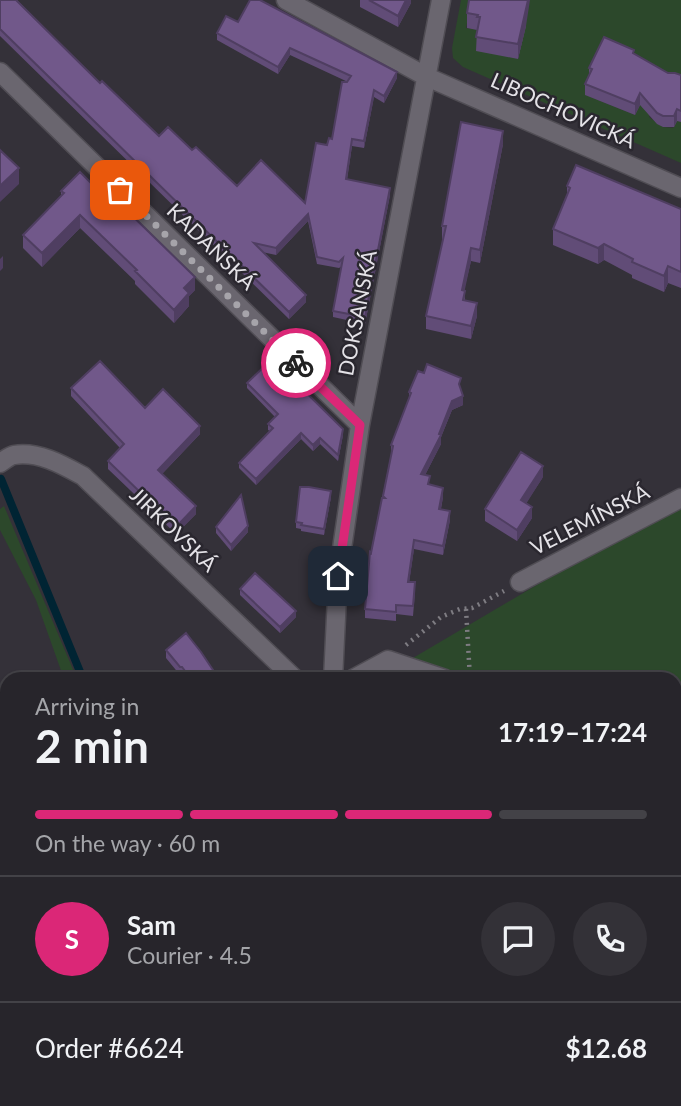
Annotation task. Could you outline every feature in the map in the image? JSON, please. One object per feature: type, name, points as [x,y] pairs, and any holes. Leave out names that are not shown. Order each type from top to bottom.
[{"type":"street","name":"LIBOCHOVICKÁ","points":[[286,0],[426,77],[681,188]]},
{"type":"street","name":"DOKSANSKÁ","points":[[333,672],[338,576],[360,425],[441,0]]},
{"type":"street","name":"KADAŇSKÁ","points":[[0,72],[360,425]]},
{"type":"street","name":"JIRKOVSKÁ","points":[[0,463],[12,455],[29,455],[54,461],[83,476],[289,672]]},
{"type":"street","name":"VELEMÍNSKÁ","points":[[520,582],[681,498]]},
{"type":"street","points":[[366,672],[388,660],[424,672]]},
{"type":"path","points":[[388,660],[442,617],[460,609],[472,608],[520,582]]},
{"type":"path","points":[[466,609],[470,672]]},
{"type":"green space","points":[[461,0],[483,4],[466,28],[478,30],[518,59],[529,0],[681,0],[681,87],[665,83],[649,117],[663,127],[673,128],[677,121],[681,122],[681,163],[463,67],[453,58],[452,48]],"holes":[[[648,86],[635,115],[586,95]]]},
{"type":"green space","points":[[681,500],[681,672],[389,672]]},
{"type":"green space","points":[[4,506],[74,672],[62,672],[36,600],[0,530],[0,509]]},
{"type":"building","points":[[0,0],[16,0],[100,83],[102,81],[159,136],[168,127],[192,150],[196,147],[237,186],[261,160],[305,203],[316,143],[327,145],[329,138],[332,139],[342,82],[347,82],[351,76],[290,48],[278,67],[217,33],[226,16],[238,22],[250,0],[260,0],[397,72],[384,96],[374,90],[364,141],[352,139],[346,179],[390,188],[365,317],[333,311],[343,258],[339,262],[317,257],[308,214],[276,248],[254,243],[306,295],[289,312],[0,29]]},
{"type":"building","points":[[369,0],[406,0],[398,16]]},
{"type":"building","points":[[469,0],[528,0],[518,44],[476,37],[480,17],[467,13]]},
{"type":"building","points":[[604,37],[634,50],[633,53],[668,73],[681,75],[681,111],[677,109],[674,116],[663,116],[657,113],[640,93],[635,104],[585,84],[592,69],[589,68]]},
{"type":"building","points":[[461,122],[503,131],[480,250],[471,248],[462,290],[465,291],[463,300],[477,303],[471,326],[426,316],[446,226],[442,226]]},
{"type":"building","points":[[0,150],[19,168],[0,186]]},
{"type":"building","points":[[576,165],[681,209],[681,272],[668,266],[664,276],[632,262],[633,259],[604,244],[598,248],[553,229],[570,188],[567,186]]},
{"type":"building","points":[[80,172],[113,205],[117,201],[195,277],[184,288],[189,293],[174,310],[80,215],[42,253],[23,235],[64,193],[61,191]]},
{"type":"building","points":[[272,359],[343,429],[338,455],[320,438],[313,445],[301,433],[256,479],[239,463],[273,428],[268,424],[278,414],[247,383]]},
{"type":"building","points":[[100,361],[145,408],[163,389],[200,426],[158,470],[196,506],[176,527],[108,461],[124,444],[71,388]]},
{"type":"building","points":[[427,364],[461,378],[459,384],[463,396],[452,401],[439,434],[441,435],[421,474],[430,476],[428,484],[443,488],[439,509],[450,511],[443,546],[414,540],[408,582],[415,582],[413,606],[396,605],[396,612],[365,609],[370,552],[382,498],[385,498],[383,496],[393,446],[391,445],[418,371],[424,373]]},
{"type":"building","points":[[521,452],[543,466],[521,500],[532,507],[517,530],[485,509]]},
{"type":"building","points":[[300,487],[331,491],[324,529],[296,522]]},
{"type":"building","points":[[241,495],[248,526],[231,545],[216,527]]},
{"type":"building","points":[[255,573],[296,611],[280,627],[240,589]]},
{"type":"building","points":[[186,633],[214,672],[186,672],[166,650]]},
{"type":"waterway","points":[[1,479],[80,672]]},
{"type":"way so far","points":[[120,190],[296,363]]},
{"type":"route","points":[[296,363],[360,425],[338,576]]}]
